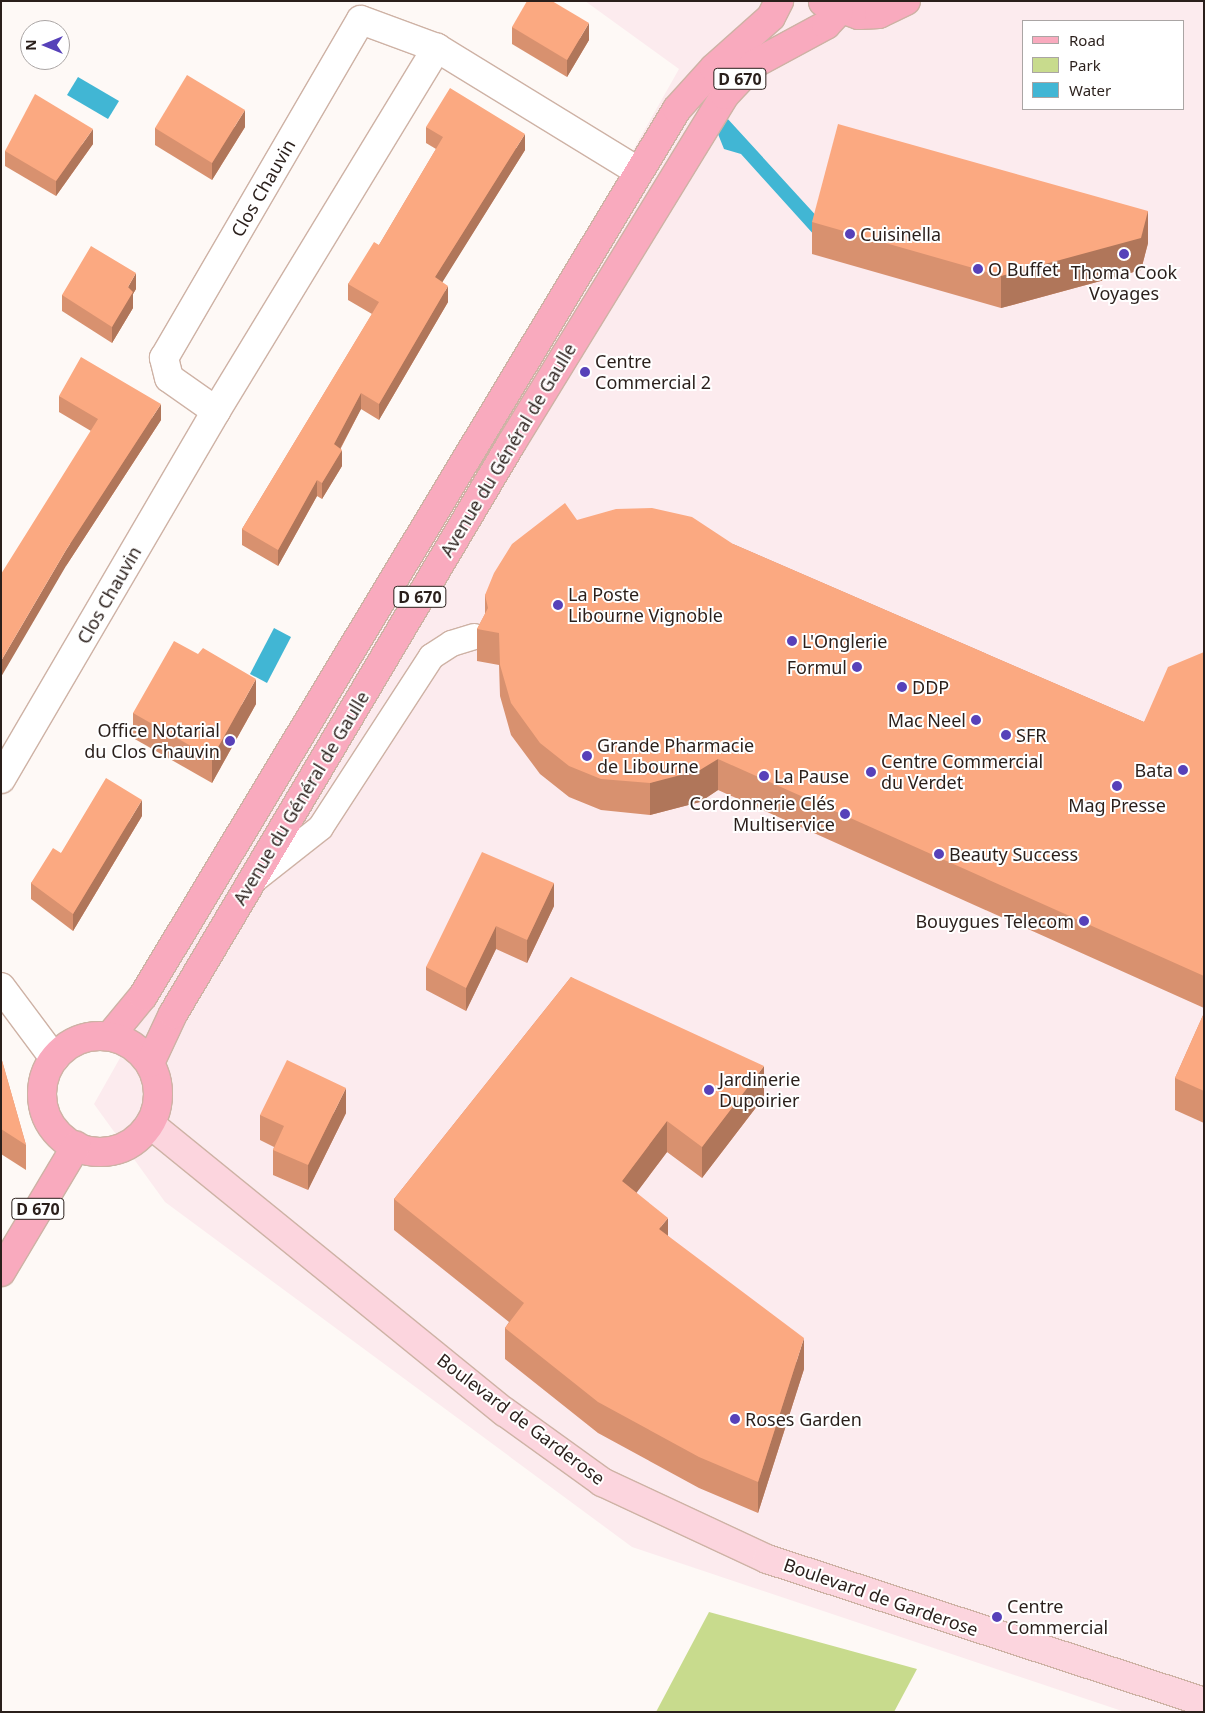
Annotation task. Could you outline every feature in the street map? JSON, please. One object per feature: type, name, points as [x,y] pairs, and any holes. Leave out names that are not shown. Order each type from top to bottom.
[{"type":"main road","name":"Avenue du Général de Gaulle","points":[[110,1036],[143,996],[676,109],[714,68],[771,17],[779,1]]},
{"type":"main road","name":"Avenue du Général de Gaulle","points":[[150,1063],[173,1014],[564,355],[725,95],[754,64],[826,25],[831,6],[879,14],[906,1]]},
{"type":"main road","points":[[110,1036],[139,1050],[150,1063],[158,1094],[150,1124],[139,1137],[109,1151],[76,1146],[62,1137],[44,1107],[42,1090],[54,1058],[80,1039],[110,1036]]},
{"type":"main road","name":"Boulevard de Garderose","points":[[150,1124],[497,1405],[602,1482],[767,1558],[1204,1702]]},
{"type":"main road","name":"D 670","points":[[1,1272],[76,1146]]},
{"type":"street","name":"Clos Chauvin","points":[[216,411],[169,378],[164,358],[361,20],[436,48],[638,171]]},
{"type":"street","name":"Clos Chauvin","points":[[1,779],[216,411],[436,48]]},
{"type":"street","points":[[253,880],[320,828],[431,656],[451,643],[474,636]]},
{"type":"street","points":[[1,987],[54,1058]]},
{"type":"shaded area","points":[[585,1],[1204,1],[1204,1712],[1125,1712],[632,1547],[165,1202],[94,1104],[679,69]]},
{"type":"green space","points":[[709,1612],[917,1669],[894,1712],[656,1712]]},
{"type":"water","points":[[78,77],[119,101],[108,119],[67,95]]},
{"type":"water","points":[[726,117],[821,221],[816,237],[741,154],[724,149],[718,134]]},
{"type":"water","points":[[274,628],[291,637],[267,683],[250,674]]},
{"type":"building","points":[[527,1],[552,1],[589,23],[567,60],[512,27]]},
{"type":"building","points":[[187,75],[245,110],[212,163],[155,128]]},
{"type":"building","points":[[450,88],[525,134],[435,277],[448,286],[379,404],[361,393],[334,444],[342,450],[322,483],[317,480],[278,550],[242,529],[379,302],[348,284],[374,242],[379,245],[443,137],[426,127]]},
{"type":"building","points":[[35,94],[93,129],[56,181],[5,151]]},
{"type":"building","points":[[838,124],[1148,211],[1141,238],[1001,276],[812,222]]},
{"type":"building","points":[[91,246],[136,273],[128,287],[133,292],[112,327],[62,295]]},
{"type":"building","points":[[81,357],[161,404],[66,550],[1,661],[1,574],[98,419],[59,396]]},
{"type":"building","name":"Centre Commercial du Verdet","points":[[565,503],[577,520],[616,509],[652,508],[692,517],[733,544],[1144,722],[1168,667],[1204,652],[1204,976],[718,759],[700,770],[650,783],[601,779],[569,766],[540,743],[511,703],[500,665],[499,633],[477,629],[488,608],[485,595],[494,573],[512,544]]},
{"type":"building","points":[[174,641],[198,654],[203,648],[256,679],[212,758],[133,713]]},
{"type":"building","points":[[106,778],[142,800],[73,914],[31,883],[53,848],[61,853]]},
{"type":"building","points":[[482,852],[554,883],[527,940],[496,926],[466,988],[426,967]]},
{"type":"building","points":[[571,977],[764,1066],[702,1147],[667,1121],[622,1181],[668,1218],[659,1229],[804,1338],[758,1482],[699,1457],[598,1402],[505,1328],[524,1303],[394,1199]]},
{"type":"building","points":[[1204,1013],[1204,1091],[1175,1078]]},
{"type":"building","points":[[1,1057],[26,1145],[1,1129]]},
{"type":"building","points":[[287,1060],[346,1088],[308,1165],[273,1150],[284,1126],[260,1115]]},
{"type":"place","name":"Cuisinella","points":[[850,234]]},
{"type":"place","name":"Thoma Cook Voyages","points":[[1124,254]]},
{"type":"place","name":"O Buffet","points":[[978,269]]},
{"type":"place","name":"Centre Commercial 2","points":[[585,372]]},
{"type":"place","name":"La Poste Libourne Vignoble","points":[[558,605]]},
{"type":"place","name":"L'Onglerie","points":[[792,641]]},
{"type":"place","name":"Formul","points":[[857,667]]},
{"type":"place","name":"DDP","points":[[902,687]]},
{"type":"place","name":"Mac Neel","points":[[976,720]]},
{"type":"place","name":"SFR","points":[[1006,735]]},
{"type":"place","name":"Office Notarial du Clos Chauvin","points":[[230,741]]},
{"type":"place","name":"Grande Pharmacie de Libourne","points":[[587,756]]},
{"type":"place","name":"Bata","points":[[1183,770]]},
{"type":"place","name":"Centre Commercial du Verdet","points":[[871,772]]},
{"type":"place","name":"La Pause","points":[[764,776]]},
{"type":"place","name":"Mag Presse","points":[[1117,786]]},
{"type":"place","name":"Cordonnerie Clés Multiservice","points":[[845,814]]},
{"type":"place","name":"Beauty Success","points":[[939,854]]},
{"type":"place","name":"Bouygues Telecom","points":[[1084,921]]},
{"type":"place","name":"Jardinerie Dupoirier","points":[[709,1090]]},
{"type":"place","name":"Roses Garden","points":[[735,1419]]},
{"type":"place","name":"Centre Commercial","points":[[997,1617]]}]
